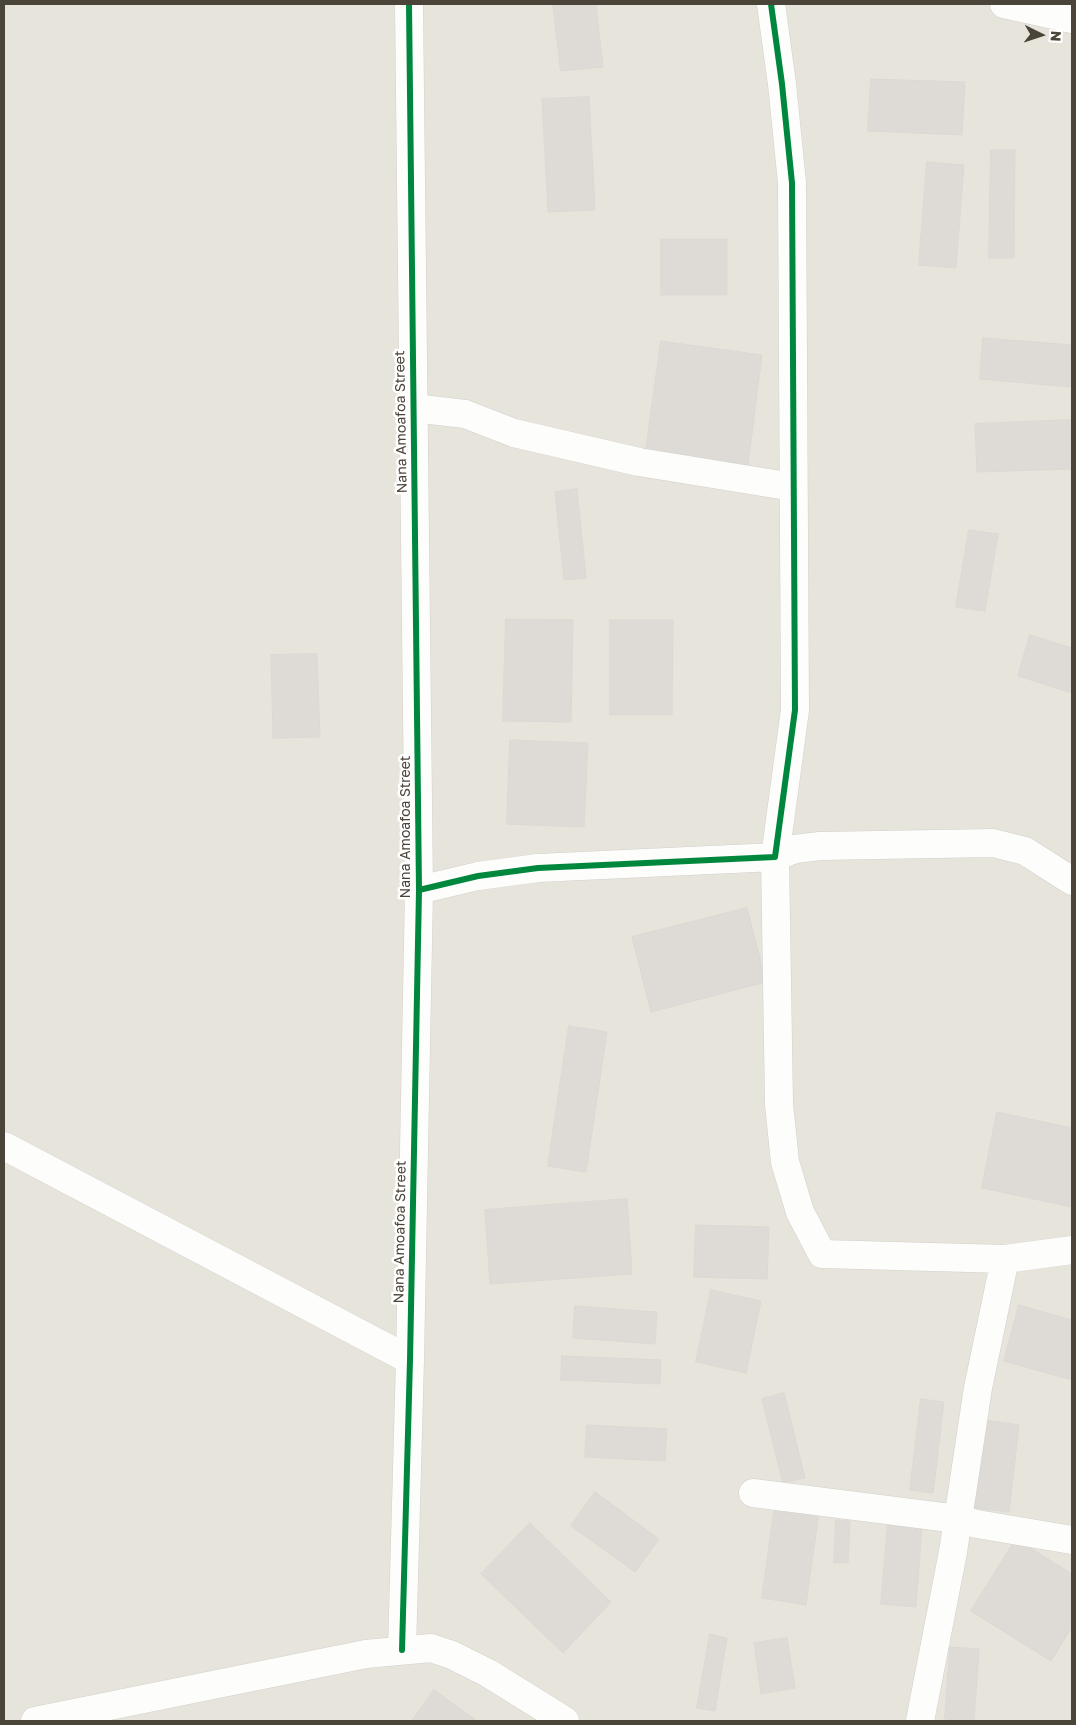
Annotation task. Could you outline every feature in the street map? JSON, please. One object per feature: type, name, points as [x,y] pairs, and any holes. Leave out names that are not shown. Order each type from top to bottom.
[{"type":"street","name":"Nana Amoafoa Street","points":[[402,1650],[410,1360],[419,890],[409,4]]},
{"type":"street","points":[[771,4],[782,84],[792,182],[795,710],[775,857],[779,1104],[785,1162],[800,1212],[822,1254],[1005,1259],[1072,1250]]},
{"type":"street","points":[[1004,4],[1072,19]]},
{"type":"street","points":[[414,408],[465,414],[514,433],[639,462],[793,487]]},
{"type":"street","points":[[419,890],[478,876],[538,868],[775,857],[795,849],[820,846],[993,843],[1025,851],[1072,881]]},
{"type":"street","points":[[4,1146],[410,1360]]},
{"type":"street","points":[[920,1721],[958,1519],[978,1388],[1005,1259]]},
{"type":"street","points":[[752,1493],[958,1519],[1072,1540]]},
{"type":"street","points":[[35,1721],[366,1654],[431,1648],[452,1655],[488,1674],[565,1721]]},
{"type":"shaded area","points":[[4,4],[1072,4],[1072,1721],[4,1721]]},
{"type":"building","points":[[553,4],[596,4],[603,67],[561,71]]},
{"type":"building","points":[[871,79],[965,82],[962,135],[868,131]]},
{"type":"building","points":[[589,97],[595,210],[548,212],[542,99]]},
{"type":"building","points":[[991,150],[1015,150],[1014,258],[989,258]]},
{"type":"building","points":[[927,162],[964,165],[956,268],[919,265]]},
{"type":"building","points":[[661,239],[727,239],[727,295],[661,295]]},
{"type":"building","points":[[983,338],[1072,345],[1072,387],[980,379]]},
{"type":"building","points":[[661,341],[762,355],[748,465],[646,451]]},
{"type":"building","points":[[1072,420],[1072,469],[977,472],[975,424]]},
{"type":"building","points":[[577,489],[586,578],[564,580],[555,492]]},
{"type":"building","points":[[969,530],[998,534],[985,611],[956,607]]},
{"type":"building","points":[[506,619],[573,620],[571,722],[503,721]]},
{"type":"building","points":[[610,620],[673,620],[672,715],[610,715]]},
{"type":"building","points":[[1030,635],[1072,648],[1072,693],[1018,676]]},
{"type":"building","points":[[317,654],[320,737],[273,738],[271,655]]},
{"type":"building","points":[[510,740],[588,743],[584,827],[507,824]]},
{"type":"building","points":[[747,908],[766,982],[651,1012],[632,937]]},
{"type":"building","points":[[569,1026],[607,1032],[586,1172],[548,1166]]},
{"type":"building","points":[[997,1112],[1072,1128],[1072,1207],[982,1188]]},
{"type":"building","points":[[627,1199],[632,1274],[490,1284],[485,1210]]},
{"type":"building","points":[[696,1225],[769,1227],[767,1279],[694,1277]]},
{"type":"building","points":[[711,1290],[761,1301],[746,1373],[696,1362]]},
{"type":"building","points":[[1019,1305],[1072,1320],[1072,1380],[1004,1361]]},
{"type":"building","points":[[575,1306],[657,1312],[655,1344],[573,1338]]},
{"type":"building","points":[[562,1356],[661,1360],[660,1384],[561,1380]]},
{"type":"building","points":[[784,1393],[805,1478],[783,1483],[762,1399]]},
{"type":"building","points":[[921,1399],[944,1402],[933,1493],[910,1490]]},
{"type":"building","points":[[985,1420],[1019,1425],[1009,1512],[975,1508]]},
{"type":"building","points":[[587,1425],[667,1429],[665,1461],[585,1457]]},
{"type":"building","points":[[595,1492],[659,1539],[635,1572],[571,1526]]},
{"type":"building","points":[[775,1506],[819,1512],[806,1605],[762,1598]]},
{"type":"building","points":[[836,1520],[850,1521],[848,1563],[834,1563]]},
{"type":"building","points":[[530,1523],[611,1602],[563,1653],[481,1574]]},
{"type":"building","points":[[888,1524],[922,1526],[916,1607],[881,1604]]},
{"type":"building","points":[[1016,1539],[1072,1574],[1072,1627],[1051,1661],[971,1611]]},
{"type":"building","points":[[710,1634],[727,1638],[715,1711],[697,1708]]},
{"type":"building","points":[[787,1638],[795,1688],[761,1694],[754,1643]]},
{"type":"building","points":[[950,1647],[979,1649],[974,1721],[945,1719]]},
{"type":"building","points":[[434,1690],[477,1721],[412,1721]]},
{"type":"cycle path","points":[[402,1650],[410,1360],[419,890],[409,4]]},
{"type":"cycle path","points":[[419,890],[478,876],[538,868],[775,857],[795,710],[792,183],[782,84],[771,4]]}]
